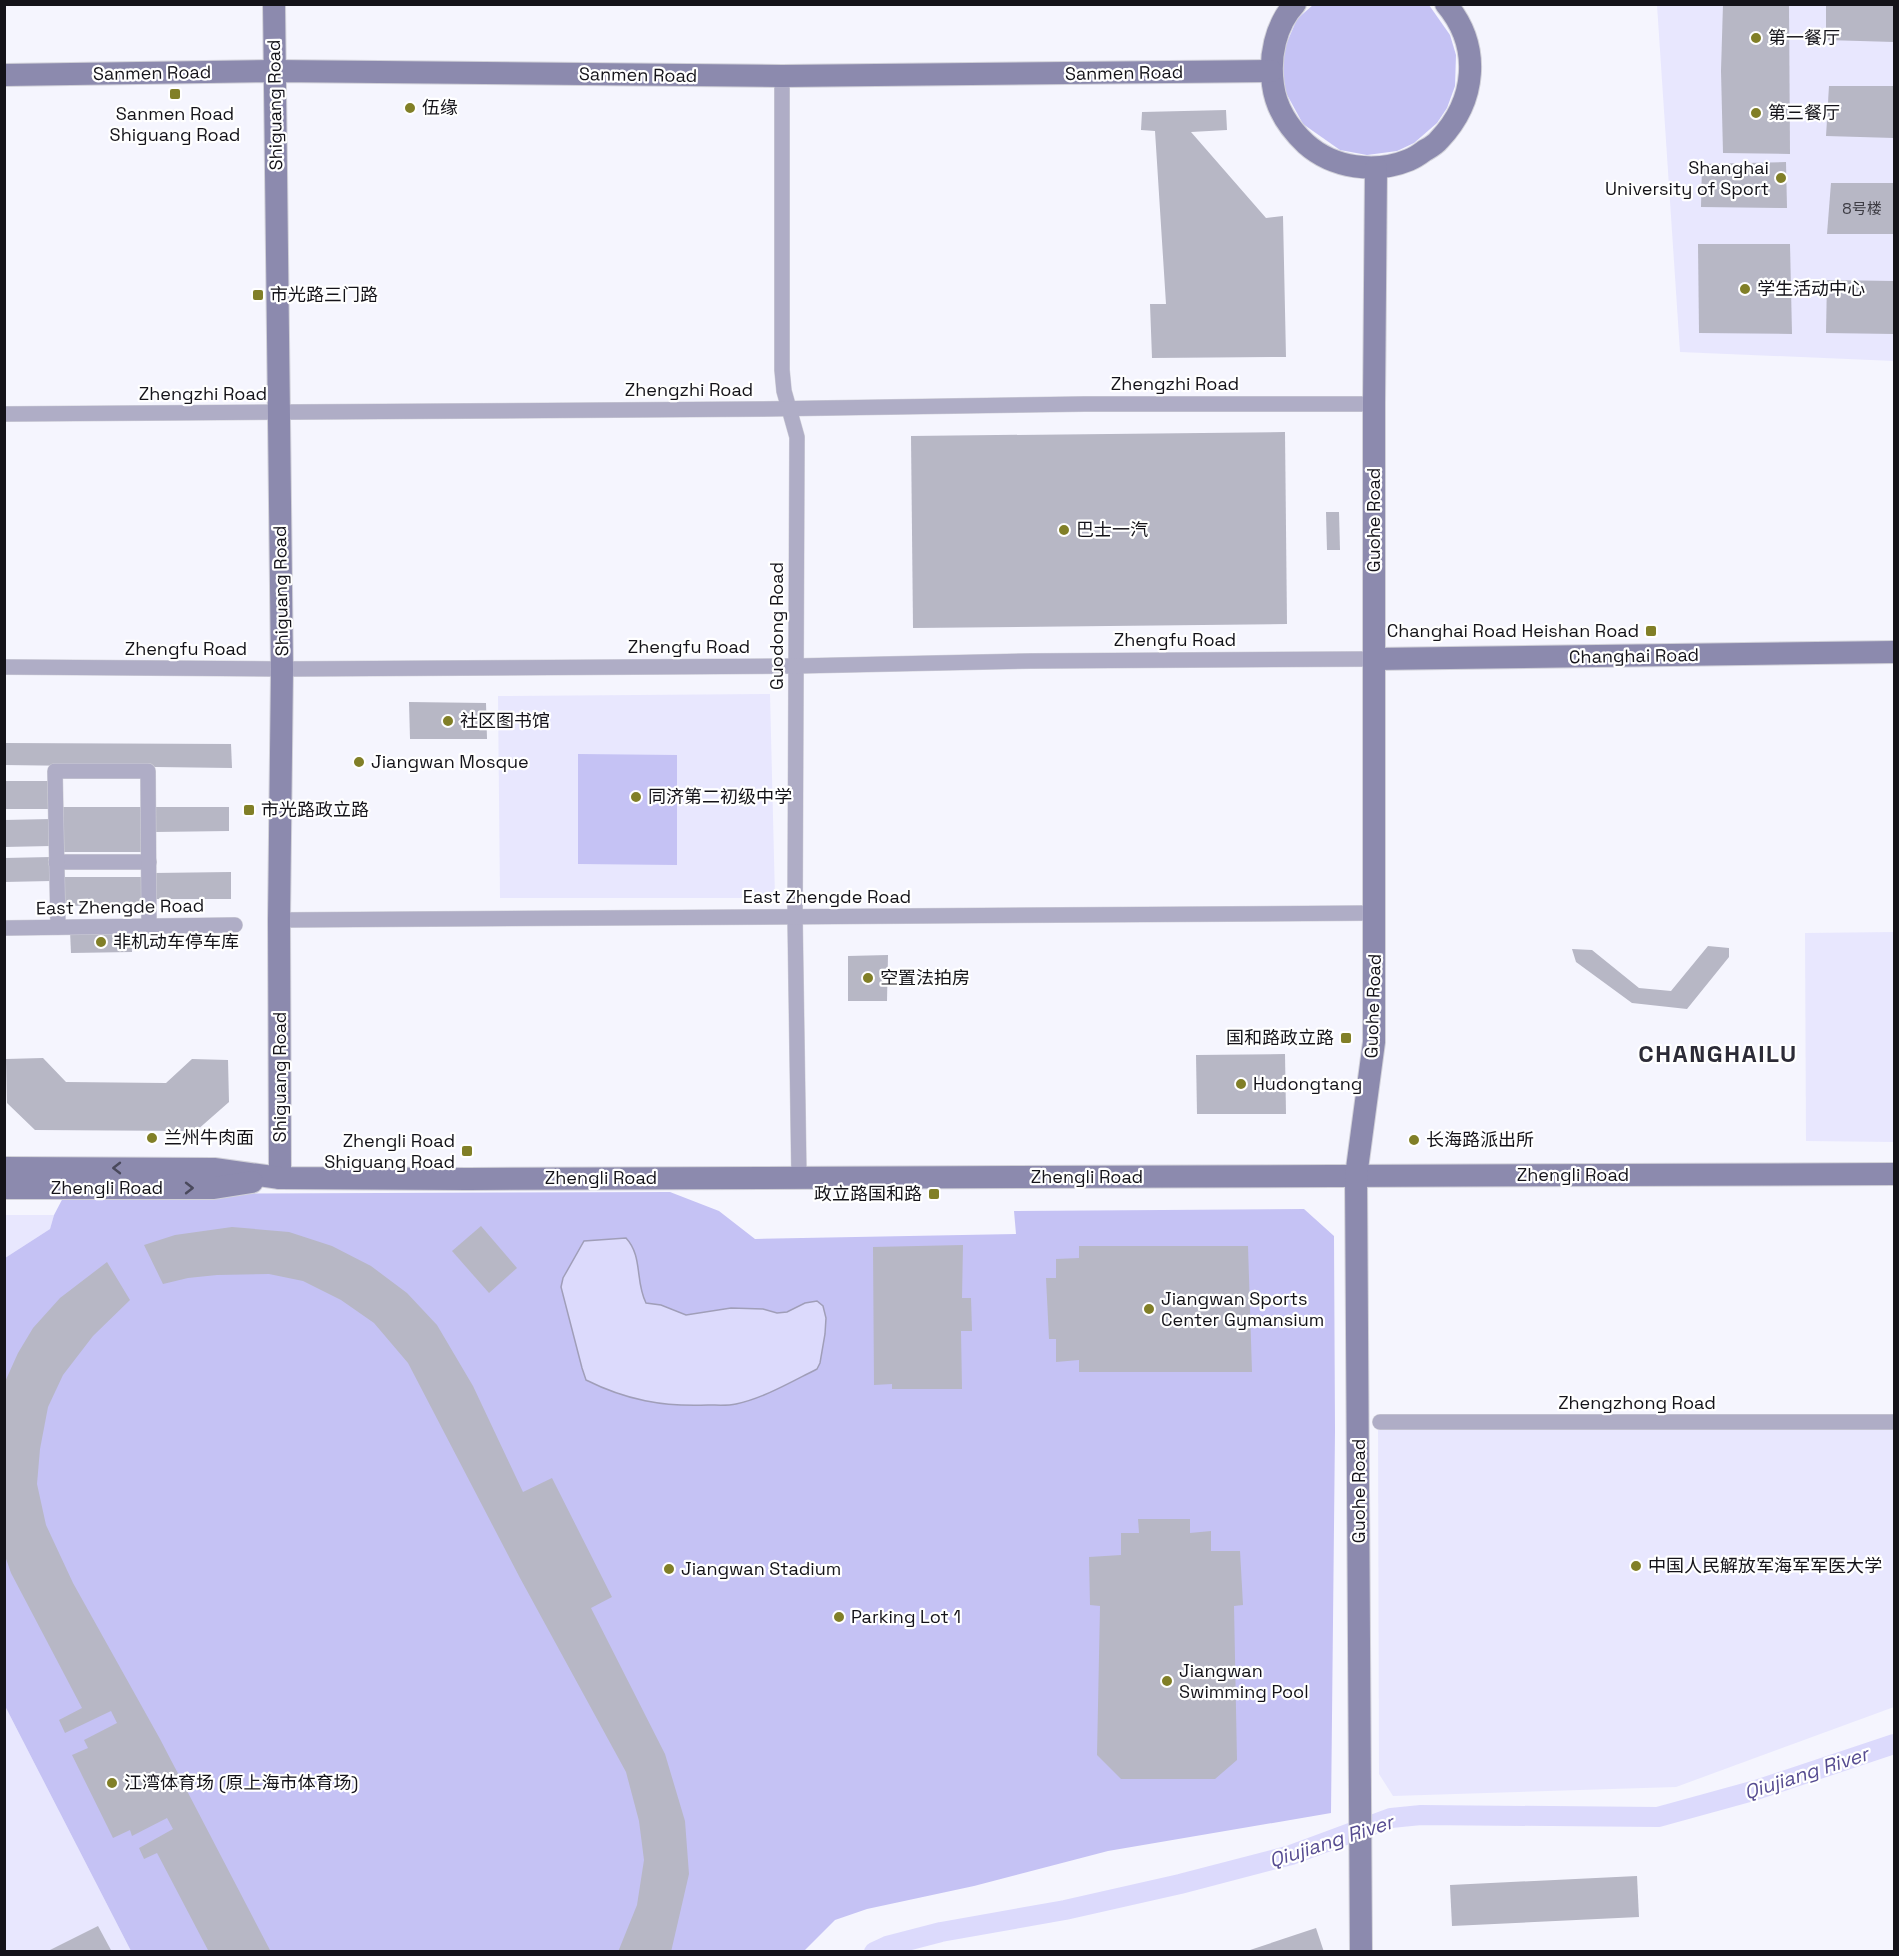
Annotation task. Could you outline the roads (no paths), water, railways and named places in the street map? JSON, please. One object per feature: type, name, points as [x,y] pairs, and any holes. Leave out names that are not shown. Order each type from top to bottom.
[{"type":"street","name":"Shiguang Road","points":[[274,4],[282,669],[279,920],[280,1178]]},
{"type":"street","points":[[1295,4],[1275,39],[1271,71],[1274,93],[1282,115],[1295,134],[1312,149],[1331,160],[1353,167],[1376,168],[1409,160],[1438,142],[1459,115],[1470,83],[1469,49],[1457,18],[1446,4]]},
{"type":"street","name":"Sanmen Road","points":[[4,75],[275,71],[782,76],[1271,71]]},
{"type":"street","name":"Guodong Road","points":[[782,76],[782,370],[784,391],[797,437],[795,916],[799,1178]]},
{"type":"street","name":"Guohe Road","points":[[1361,1952],[1356,1176],[1374,1042],[1376,168]]},
{"type":"street","name":"Zhengzhi Road","points":[[4,414],[789,409],[1085,404],[1374,404]]},
{"type":"street","name":"Changhai Road","points":[[1374,659],[1894,652]]},
{"type":"street","name":"Zhengfu Road","points":[[4,667],[282,669],[796,666],[1043,660],[1374,659]]},
{"type":"street","points":[[58,927],[55,771],[148,771],[149,926]]},
{"type":"street","points":[[56,862],[149,862]]},
{"type":"street","name":"East Zhengde Road","points":[[279,920],[1375,913]]},
{"type":"street","name":"East Zhengde Road","points":[[4,928],[235,925]]},
{"type":"street","name":"Zhengli Road","points":[[4,1168],[214,1169],[280,1178],[1894,1174]]},
{"type":"street","name":"Zhengli Road","points":[[4,1188],[214,1188],[280,1178]]},
{"type":"street","name":"Zhengzhong Road","points":[[1380,1422],[1894,1422]]},
{"type":"waterway","name":"Qiujiang River","points":[[874,1952],[887,1946],[941,1932],[1065,1910],[1180,1884],[1291,1855],[1391,1818],[1421,1815],[1658,1817],[1756,1790],[1894,1744]]},
{"type":"place","name":"第一餐厅","points":[[1756,38]]},
{"type":"place","name":"Sanmen Road Shiguang Road","points":[[175,94]]},
{"type":"place","name":"伍缘","points":[[410,108]]},
{"type":"place","name":"第三餐厅","points":[[1756,113]]},
{"type":"place","name":"Shanghai University of Sport","points":[[1781,178]]},
{"type":"place","name":"学生活动中心","points":[[1745,289]]},
{"type":"place","name":"市光路三门路","points":[[258,295]]},
{"type":"place","name":"巴士一汽","points":[[1064,530]]},
{"type":"place","name":"Changhai Road Heishan Road","points":[[1651,631]]},
{"type":"place","name":"社区图书馆","points":[[448,721]]},
{"type":"place","name":"Jiangwan Mosque","points":[[359,762]]},
{"type":"place","name":"同济第二初级中学","points":[[636,797]]},
{"type":"place","name":"市光路政立路","points":[[249,810]]},
{"type":"place","name":"非机动车停车库","points":[[101,942]]},
{"type":"place","name":"空置法拍房","points":[[868,978]]},
{"type":"place","name":"国和路政立路","points":[[1346,1038]]},
{"type":"place","name":"Hudongtang","points":[[1241,1084]]},
{"type":"place","name":"兰州牛肉面","points":[[152,1138]]},
{"type":"place","name":"长海路派出所","points":[[1414,1140]]},
{"type":"place","name":"Zhengli Road Shiguang Road","points":[[467,1151]]},
{"type":"place","name":"政立路国和路","points":[[934,1194]]},
{"type":"place","name":"Jiangwan Sports Center Gymansium","points":[[1149,1309]]},
{"type":"place","name":"中国人民解放军海军军医大学","points":[[1636,1566]]},
{"type":"place","name":"Jiangwan Stadium","points":[[669,1569]]},
{"type":"place","name":"Parking Lot 1","points":[[839,1617]]},
{"type":"place","name":"Jiangwan Swimming Pool","points":[[1167,1681]]},
{"type":"place","name":"江湾体育场 (原上海市体育场)","points":[[112,1783]]},
{"type":"district","name":"CHANGHAILU","points":[[1718,1054]]}]
